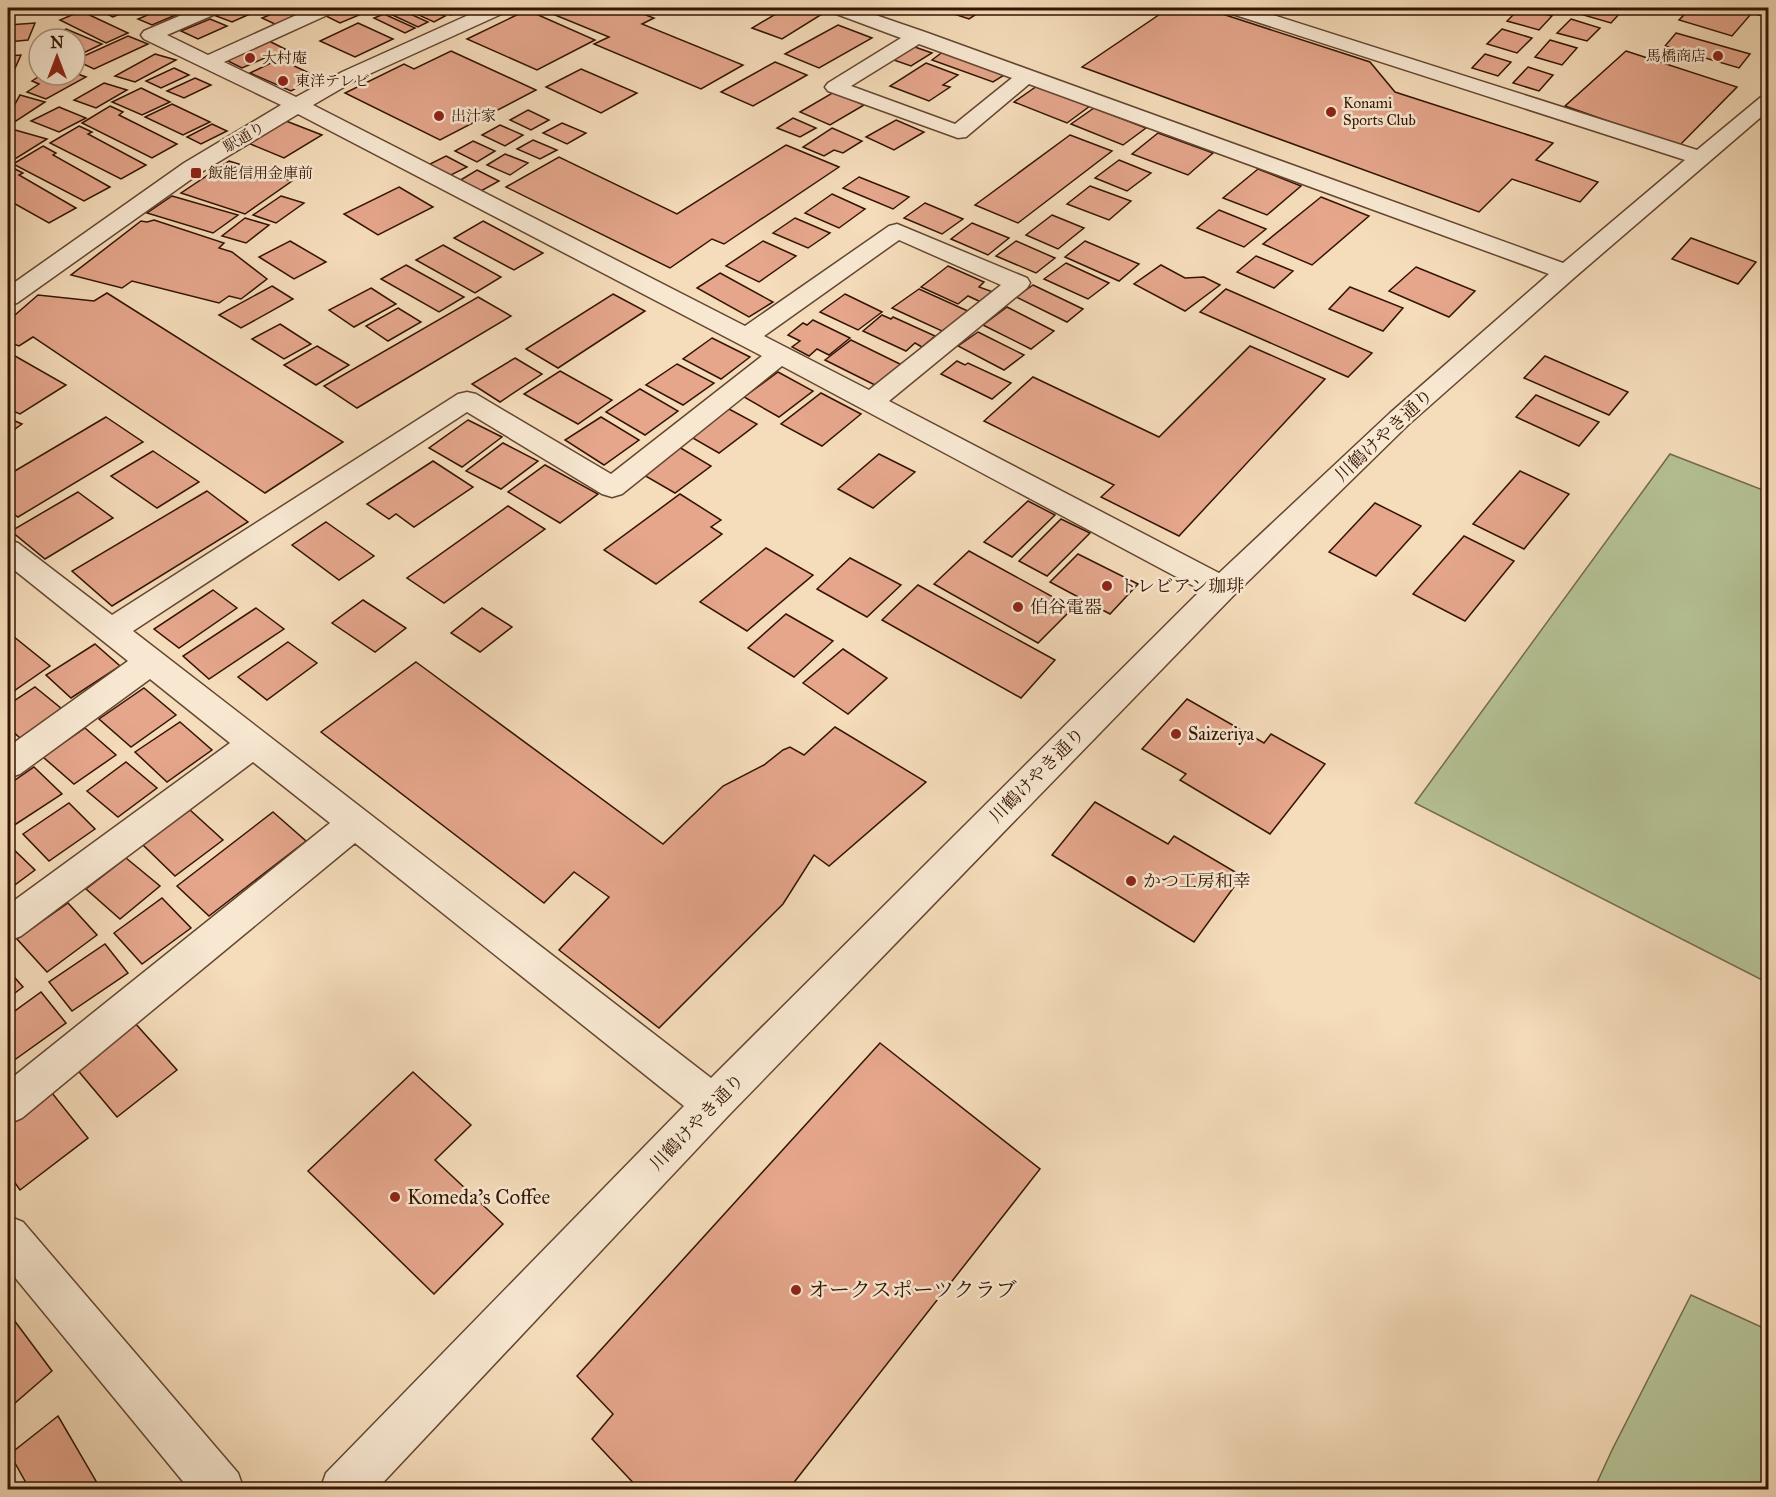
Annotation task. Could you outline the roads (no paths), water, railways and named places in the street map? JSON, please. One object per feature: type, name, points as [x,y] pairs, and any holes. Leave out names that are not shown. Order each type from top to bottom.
[{"type":"street","points":[[213,8],[151,35],[297,105],[871,402],[1222,588]]},
{"type":"street","points":[[208,62],[327,8]]},
{"type":"street","points":[[837,8],[1566,272]]},
{"type":"street","points":[[1233,8],[1700,158]]},
{"type":"street","name":"駅通り","points":[[8,298],[192,168],[349,76],[484,10]]},
{"type":"street","points":[[918,36],[835,87],[958,132],[1027,75]]},
{"type":"street","name":"川鶴けやき通り","points":[[344,1490],[713,1104],[1222,588],[1399,419],[1566,272],[1768,100]]},
{"type":"street","points":[[746,337],[897,231],[1018,283],[871,402]]},
{"type":"street","points":[[110,631],[467,400],[612,487],[780,355]]},
{"type":"street","points":[[8,550],[713,1104]]},
{"type":"street","points":[[8,765],[150,662]]},
{"type":"street","points":[[8,925],[253,744]]},
{"type":"street","points":[[8,1105],[354,823]]},
{"type":"street","points":[[8,1237],[221,1490]]},
{"type":"place","name":"馬橋商店","points":[[1718,56]]},
{"type":"place","name":"大村庵","points":[[250,58]]},
{"type":"place","name":"東洋テレビ","points":[[283,81]]},
{"type":"place","name":"Konami Sports Club","points":[[1331,112]]},
{"type":"place","name":"出汁家","points":[[439,116]]},
{"type":"place","name":"飯能信用金庫前","points":[[196,173]]},
{"type":"place","name":"トレビアン珈琲","points":[[1107,586]]},
{"type":"place","name":"伯谷電器","points":[[1018,607]]},
{"type":"place","name":"Saizeriya","points":[[1176,734]]},
{"type":"place","name":"かつ工房和幸","points":[[1131,881]]},
{"type":"place","name":"Komeda's Coffee","points":[[395,1197]]},
{"type":"place","name":"オークスポーツクラブ","points":[[796,1290]]}]
